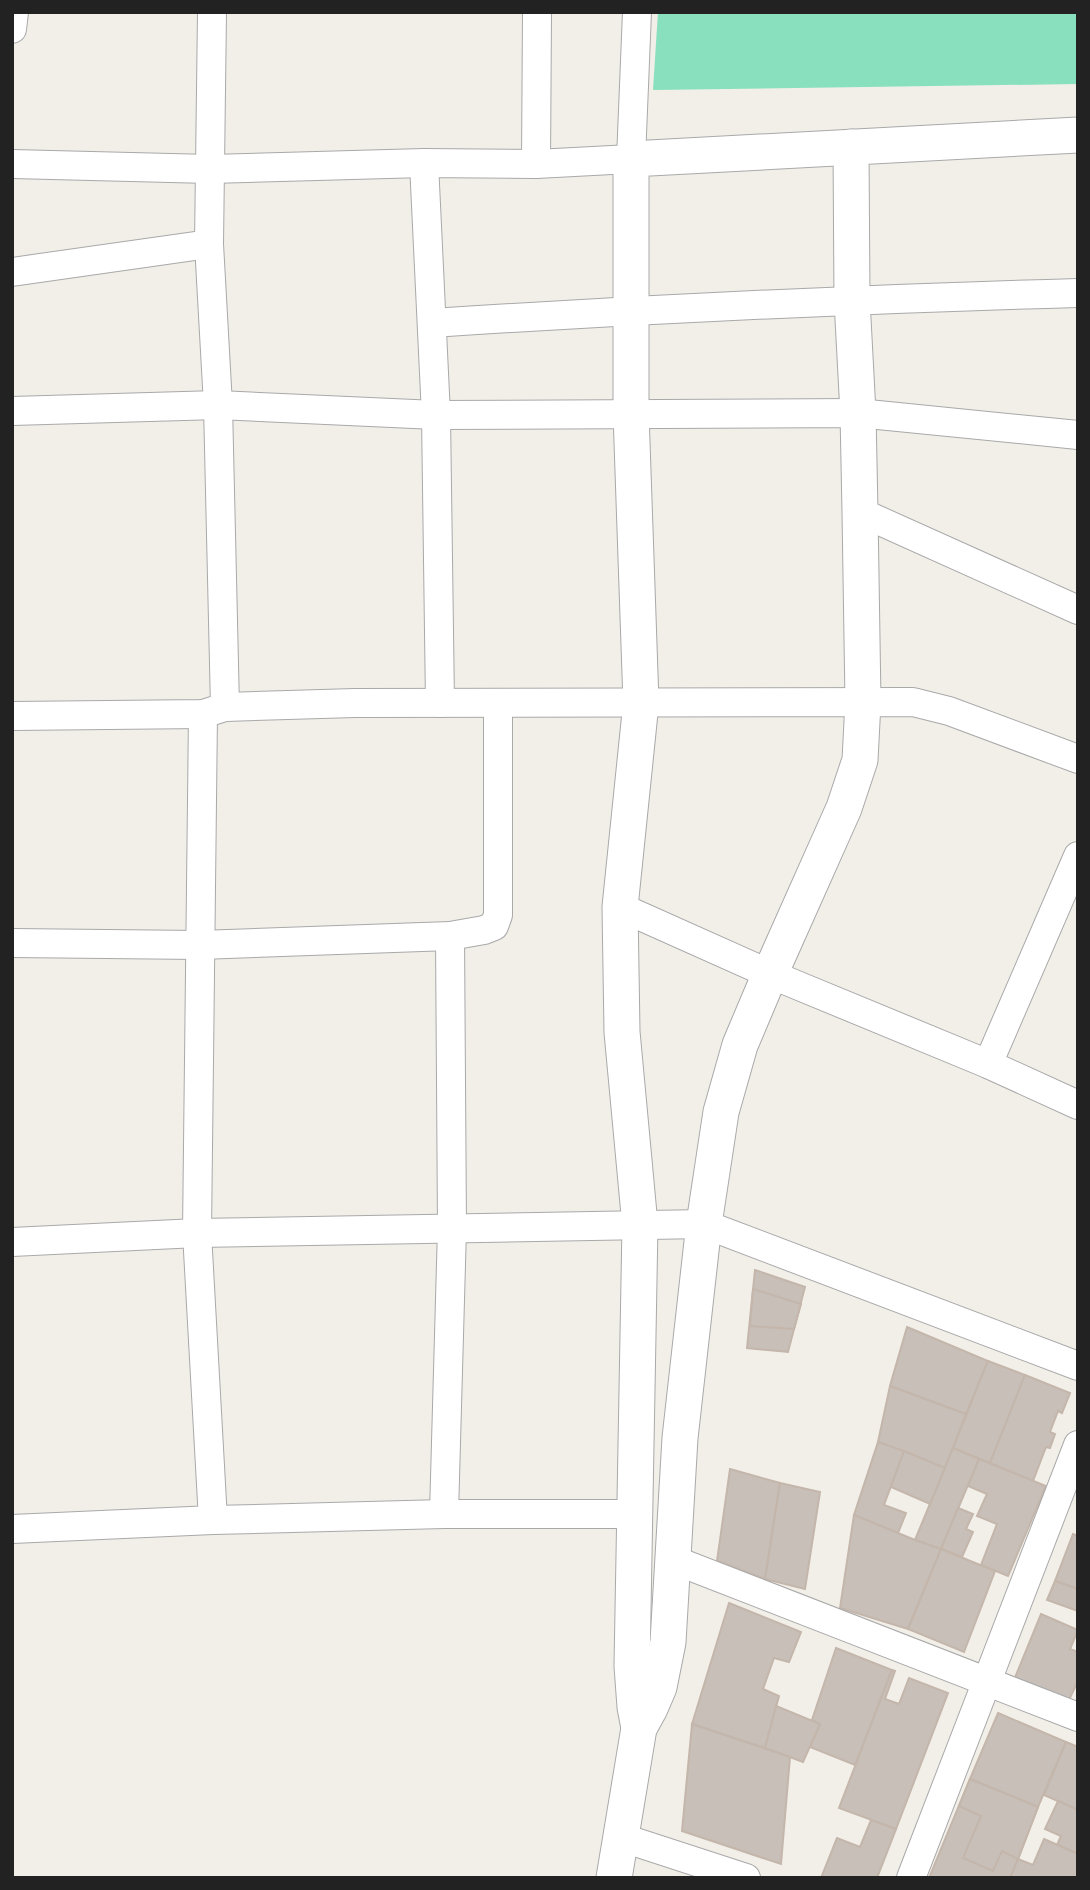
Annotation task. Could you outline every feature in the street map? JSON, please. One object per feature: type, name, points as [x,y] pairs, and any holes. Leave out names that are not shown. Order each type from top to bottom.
[{"type":"street","points":[[12,29],[14,12]]},
{"type":"street","points":[[212,12],[209,244],[218,405],[214,710],[199,945],[197,1233],[213,1520]]},
{"type":"street","points":[[536,164],[537,12]]},
{"type":"street","points":[[637,12],[631,159],[631,413],[641,703],[620,907],[622,1032],[640,1225],[632,1666],[639,1728]]},
{"type":"street","points":[[12,164],[210,169],[424,163],[536,164],[1078,135]]},
{"type":"street","points":[[614,1878],[639,1728],[659,1686],[665,1664],[680,1438],[704,1224],[721,1112],[740,1045],[769,974],[831,839],[856,778],[860,760],[863,702],[858,413],[852,300],[851,147]]},
{"type":"street","points":[[424,163],[436,415],[440,703]]},
{"type":"street","points":[[12,272],[209,244]]},
{"type":"street","points":[[432,323],[632,310],[1078,293]]},
{"type":"street","points":[[12,411],[218,405],[436,415],[858,413],[1078,435]]},
{"type":"street","points":[[860,512],[1078,610]]},
{"type":"street","points":[[12,716],[355,703],[913,702],[949,711],[1078,759]]},
{"type":"street","points":[[12,943],[199,945],[450,936],[494,926],[498,915],[498,703]]},
{"type":"street","points":[[988,1065],[1078,856]]},
{"type":"street","points":[[620,907],[769,974],[1078,1105]]},
{"type":"street","points":[[444,1514],[452,1228],[450,936]]},
{"type":"street","points":[[12,1242],[197,1233],[704,1224],[1078,1366]]},
{"type":"street","points":[[911,1878],[1078,1446]]},
{"type":"street","points":[[12,1529],[444,1514],[636,1514]]},
{"type":"street","points":[[674,1560],[1078,1717]]},
{"type":"street","points":[[620,1837],[747,1878]]},
{"type":"green space","points":[[658,12],[1078,12],[1078,84],[653,90]]},
{"type":"building","points":[[755,1270],[805,1287],[788,1352],[747,1348]]},
{"type":"building","points":[[753,1289],[801,1304],[794,1329],[750,1326]]},
{"type":"building","points":[[907,1327],[988,1361],[966,1414],[890,1386]]},
{"type":"building","points":[[988,1361],[1025,1375],[990,1463],[953,1448]]},
{"type":"building","points":[[1025,1375],[1070,1393],[1062,1413],[1058,1411],[1050,1432],[1055,1434],[1050,1448],[1046,1447],[1033,1481],[990,1463]]},
{"type":"building","points":[[890,1386],[966,1414],[945,1468],[878,1442]]},
{"type":"building","points":[[878,1442],[904,1451],[884,1505],[906,1513],[898,1533],[854,1515]]},
{"type":"building","points":[[953,1448],[979,1459],[941,1549],[915,1540]]},
{"type":"building","points":[[904,1451],[945,1468],[930,1504],[891,1487]]},
{"type":"building","points":[[979,1459],[1046,1486],[1008,1576],[981,1565],[997,1524],[977,1516],[987,1494],[968,1486]]},
{"type":"building","points":[[730,1469],[780,1483],[765,1579],[717,1561]]},
{"type":"building","points":[[780,1483],[820,1492],[805,1589],[765,1579]]},
{"type":"building","points":[[958,1508],[973,1514],[966,1529],[973,1532],[962,1557],[941,1549]]},
{"type":"building","points":[[854,1515],[941,1549],[908,1629],[840,1608]]},
{"type":"building","points":[[1073,1534],[1078,1536],[1078,1589],[1055,1581]]},
{"type":"building","points":[[941,1549],[995,1571],[964,1652],[908,1629]]},
{"type":"building","points":[[1055,1581],[1078,1589],[1078,1611],[1047,1600]]},
{"type":"building","points":[[729,1603],[801,1632],[789,1662],[774,1658],[763,1689],[779,1696],[765,1748],[692,1724]]},
{"type":"building","points":[[1041,1614],[1078,1630],[1070,1649],[1078,1652],[1078,1681],[1068,1702],[1014,1680]]},
{"type":"building","points":[[836,1648],[892,1670],[855,1765],[810,1747],[820,1724],[812,1720]]},
{"type":"building","points":[[892,1670],[895,1671],[885,1699],[899,1704],[909,1678],[948,1693],[896,1829],[839,1808]]},
{"type":"building","points":[[776,1706],[820,1724],[803,1762],[765,1748]]},
{"type":"building","points":[[998,1713],[1066,1742],[1038,1807],[970,1779]]},
{"type":"building","points":[[692,1724],[790,1757],[781,1864],[682,1831]]},
{"type":"building","points":[[1066,1742],[1078,1747],[1078,1810],[1044,1795]]},
{"type":"building","points":[[970,1779],[1038,1807],[1018,1859],[1010,1878],[929,1878]]},
{"type":"building","points":[[970,1779],[1038,1807],[1018,1859],[1002,1851],[993,1871],[963,1858],[981,1816],[959,1806]]},
{"type":"building","points":[[1058,1801],[1078,1810],[1078,1854],[1057,1845],[1061,1836],[1045,1829]]},
{"type":"building","points":[[871,1820],[896,1829],[877,1878],[821,1878],[837,1838],[860,1847]]},
{"type":"building","points":[[1044,1839],[1078,1854],[1078,1878],[1010,1878],[1018,1859],[1033,1865]]}]
